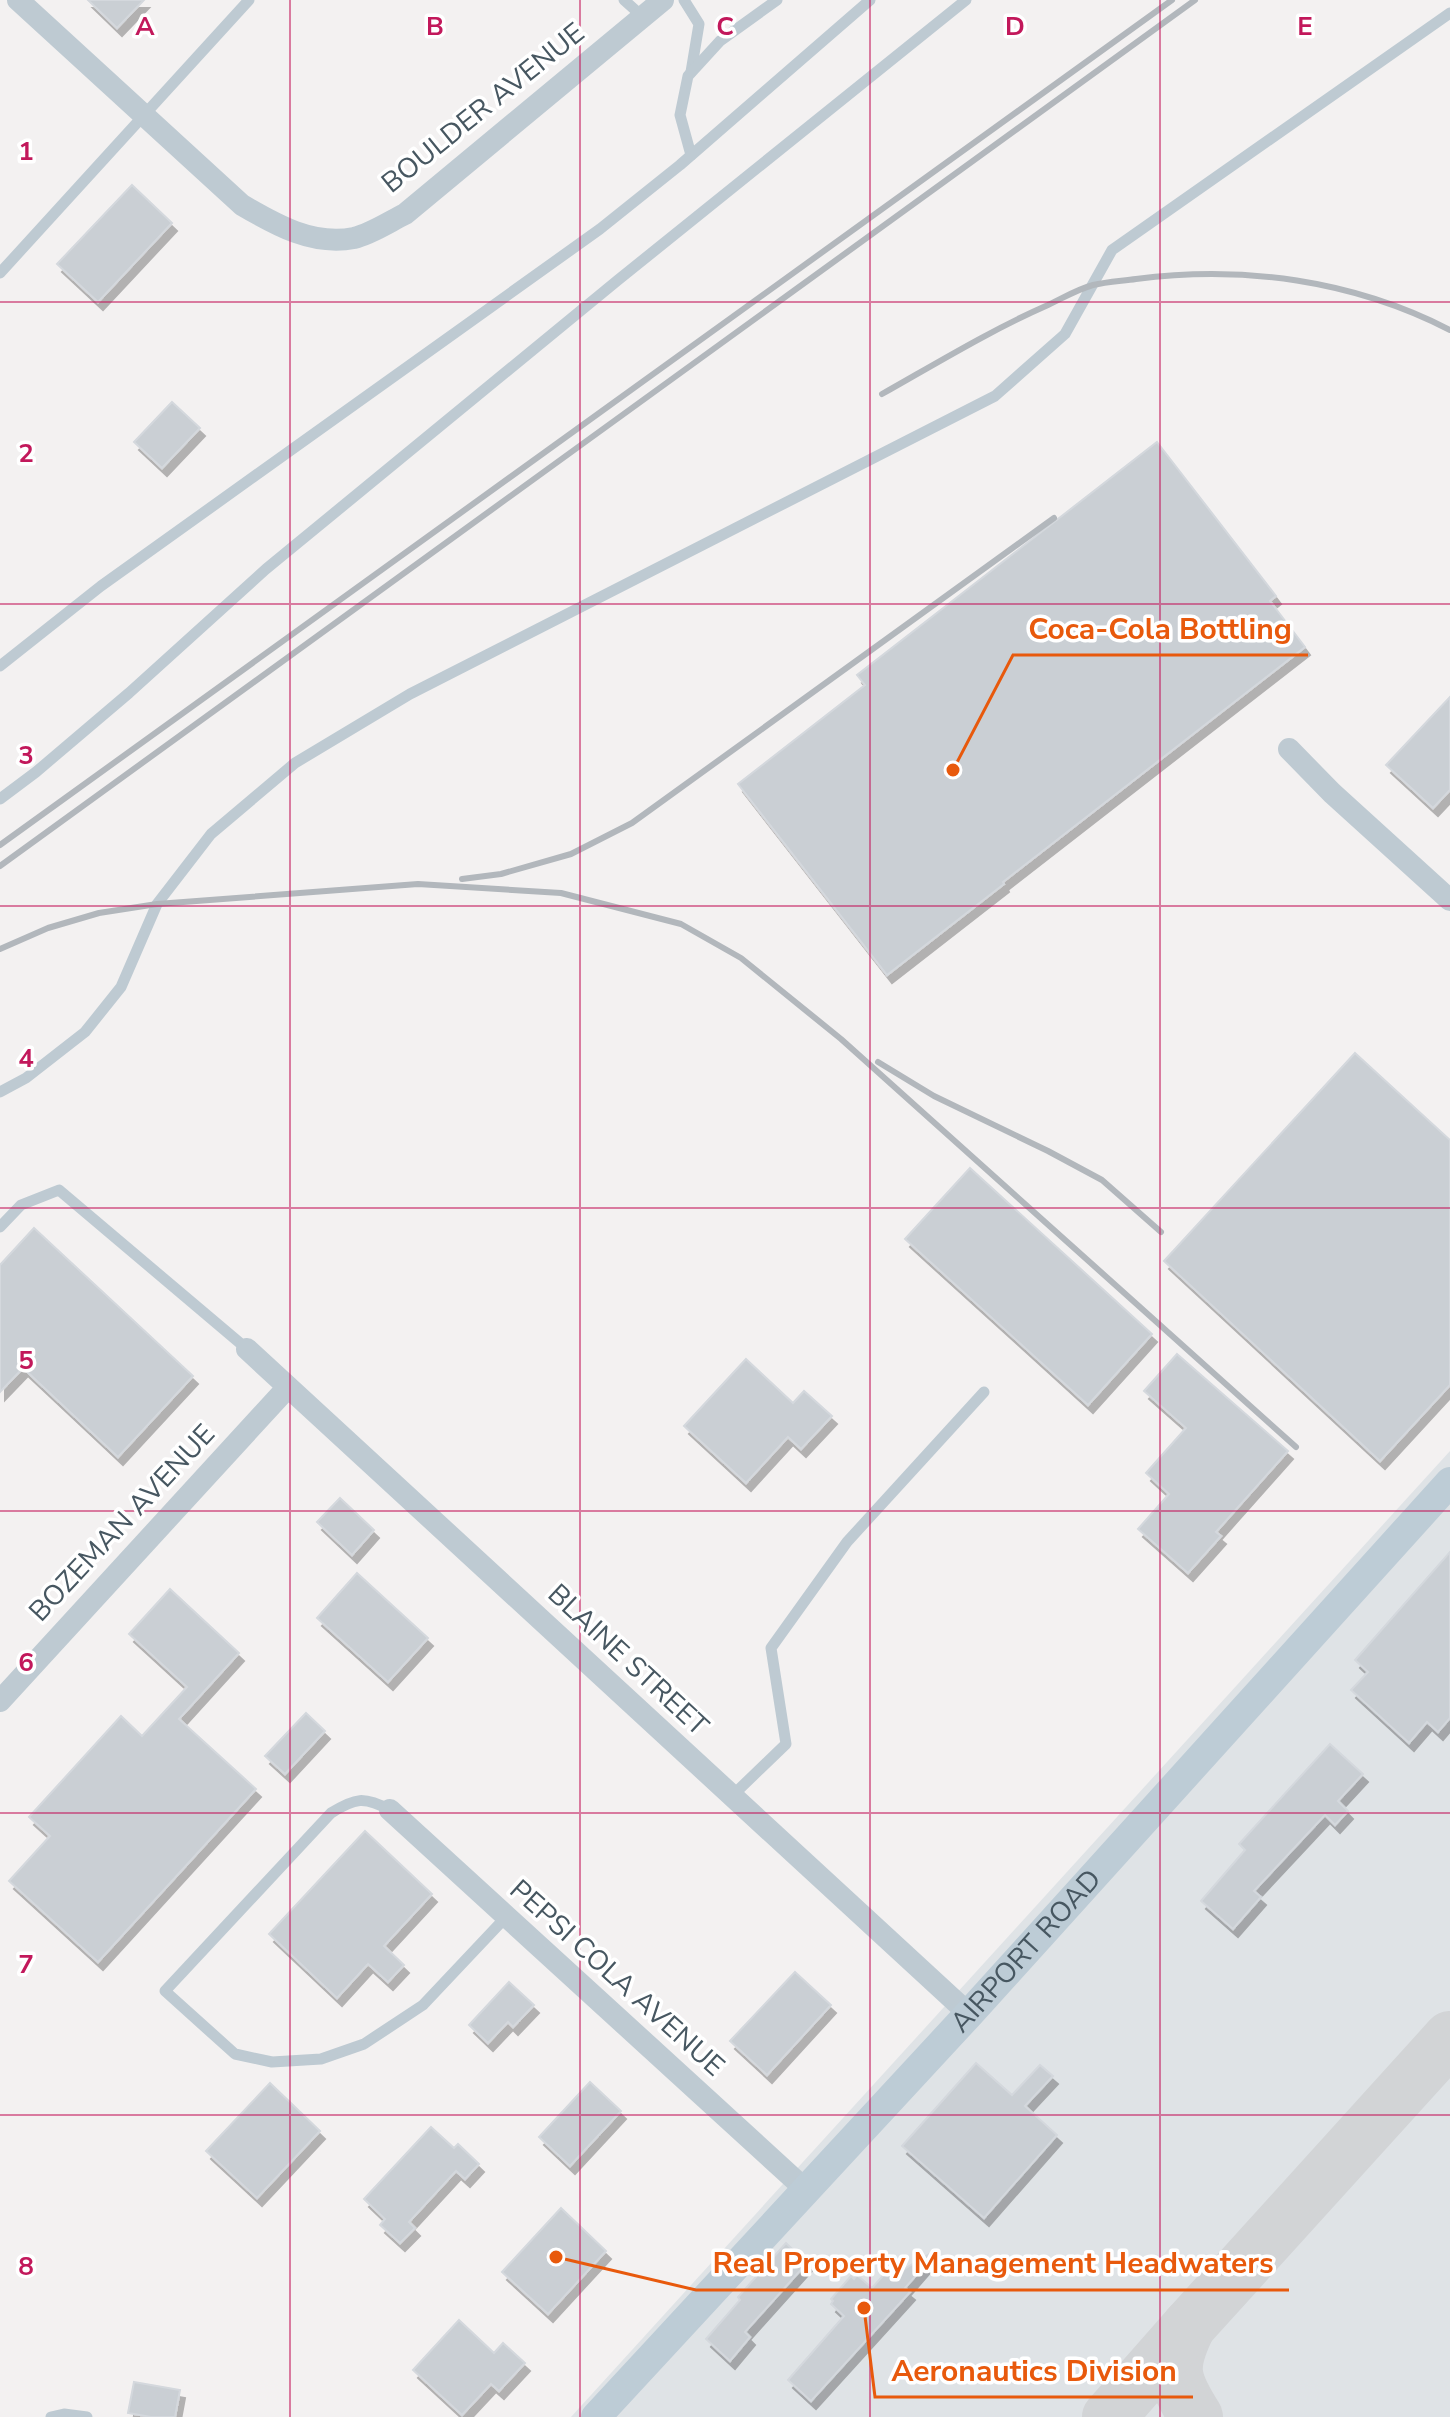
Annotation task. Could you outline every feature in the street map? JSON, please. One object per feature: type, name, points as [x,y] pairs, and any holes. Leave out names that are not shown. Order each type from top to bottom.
[{"type":"street","name":"BOULDER AVENUE","points":[[18,0],[242,205],[283,229],[329,241],[357,237],[405,214],[663,0]]},
{"type":"street","points":[[1289,749],[1332,793],[1450,900]]},
{"type":"street","name":"BLAINE STREET","points":[[247,1349],[969,2014]]},
{"type":"street","name":"BOZEMAN AVENUE","points":[[0,1701],[288,1387]]},
{"type":"street","name":"AIRPORT ROAD","points":[[596,2417],[969,2014],[1450,1482]]},
{"type":"street","name":"PEPSI COLA AVENUE","points":[[390,1810],[806,2190]]},
{"type":"lane","points":[[0,273],[249,0]]},
{"type":"lane","points":[[624,0],[643,17]]},
{"type":"lane","points":[[684,0],[699,24],[691,73]]},
{"type":"lane","points":[[691,155],[680,115],[688,76],[720,41],[777,0]]},
{"type":"lane","points":[[0,666],[101,586],[600,229],[691,155],[870,0]]},
{"type":"lane","points":[[0,799],[129,693],[278,559],[966,0]]},
{"type":"lane","points":[[0,1092],[26,1078],[85,1032],[121,987],[157,904],[211,834],[295,763],[410,694],[995,396],[1065,334],[1112,250],[1450,13]]},
{"type":"lane","points":[[0,1227],[21,1205],[59,1190],[247,1349]]},
{"type":"lane","points":[[732,1796],[786,1744],[771,1648],[847,1542],[984,1392]]},
{"type":"lane","points":[[390,1810],[372,1800],[351,1801],[331,1813],[165,1991],[235,2054],[272,2062],[321,2059],[364,2044],[423,2005],[506,1917]]},
{"type":"lane","points":[[51,2417],[64,2414],[87,2417]]},
{"type":"shaded area","points":[[1450,1451],[1450,2417],[571,2417]]},
{"type":"building","points":[[88,0],[144,0],[117,28]]},
{"type":"building","points":[[132,185],[172,223],[98,302],[57,264]]},
{"type":"building","points":[[172,402],[200,428],[162,468],[134,442]]},
{"type":"building","points":[[1157,442],[1276,596],[1270,601],[1305,647],[887,975],[738,784],[865,685],[857,675]]},
{"type":"building","points":[[1450,697],[1450,790],[1433,808],[1386,765]]},
{"type":"building","points":[[1355,1053],[1450,1140],[1450,1385],[1380,1461],[1164,1261]]},
{"type":"building","points":[[970,1168],[1152,1334],[1088,1405],[905,1239]]},
{"type":"building","points":[[34,1228],[193,1376],[118,1457],[23,1368],[0,1392],[0,1265]]},
{"type":"building","points":[[1177,1354],[1288,1451],[1216,1532],[1221,1536],[1188,1573],[1138,1529],[1169,1494],[1146,1473],[1186,1428],[1144,1391]]},
{"type":"building","points":[[746,1359],[793,1403],[804,1391],[832,1416],[801,1449],[788,1437],[746,1483],[684,1426]]},
{"type":"building","points":[[340,1498],[374,1530],[352,1555],[317,1522]]},
{"type":"building","points":[[1450,1552],[1450,1718],[1438,1732],[1427,1722],[1409,1743],[1351,1690],[1368,1672],[1355,1660]]},
{"type":"building","points":[[357,1573],[428,1638],[388,1682],[317,1618]]},
{"type":"building","points":[[170,1589],[239,1653],[179,1719],[256,1789],[98,1962],[9,1881],[50,1836],[29,1817],[121,1716],[142,1736],[187,1687],[129,1634]]},
{"type":"building","points":[[306,1713],[325,1731],[285,1774],[265,1756]]},
{"type":"building","points":[[1330,1744],[1363,1774],[1338,1801],[1348,1811],[1335,1825],[1325,1815],[1254,1891],[1261,1897],[1233,1929],[1201,1901],[1245,1850],[1239,1844]]},
{"type":"building","points":[[365,1831],[432,1894],[384,1946],[404,1965],[388,1982],[368,1964],[337,1998],[269,1934]]},
{"type":"building","points":[[795,1972],[831,2005],[767,2075],[730,2041]]},
{"type":"building","points":[[509,1982],[534,2005],[513,2027],[508,2022],[488,2043],[469,2025]]},
{"type":"building","points":[[976,2063],[1012,2095],[1040,2065],[1053,2076],[1025,2106],[1057,2135],[984,2218],[902,2146]]},
{"type":"building","points":[[590,2082],[621,2111],[570,2166],[539,2137]]},
{"type":"building","points":[[270,2083],[320,2131],[257,2198],[206,2151]]},
{"type":"building","points":[[431,2127],[454,2148],[458,2144],[479,2164],[465,2179],[456,2171],[409,2222],[415,2228],[400,2243],[380,2225],[385,2219],[364,2199]]},
{"type":"building","points":[[561,2208],[606,2251],[548,2314],[502,2272]]},
{"type":"building","points":[[786,2243],[807,2263],[745,2332],[750,2337],[730,2361],[706,2339]]},
{"type":"building","points":[[931,2253],[933,2256],[905,2288],[910,2292],[811,2401],[788,2380],[844,2316],[831,2304],[831,2299],[851,2276],[854,2279],[857,2275],[872,2288],[888,2270],[894,2275]]},
{"type":"building","points":[[459,2320],[494,2353],[503,2343],[525,2363],[499,2391],[491,2384],[462,2415],[413,2370]]},
{"type":"building","points":[[134,2382],[180,2390],[175,2417],[128,2413]]},
{"type":"taxiway","points":[[1109,2417],[1450,2038]]},
{"type":"taxiway","points":[[1189,2326],[1178,2352],[1176,2373],[1182,2393],[1196,2417]]},
{"type":"railway","points":[[0,845],[1172,0]]},
{"type":"railway","points":[[0,866],[1195,0]]},
{"type":"railway","points":[[882,394],[985,336],[1076,291],[1093,285],[1136,279],[1217,274],[1297,280],[1375,299],[1450,330]]},
{"type":"railway","points":[[462,879],[501,874],[571,854],[632,823],[1054,518]]},
{"type":"railway","points":[[0,949],[48,928],[99,913],[157,904],[418,884],[561,893],[681,924],[741,958],[841,1039],[1296,1447]]},
{"type":"railway","points":[[878,1062],[934,1096],[1102,1180],[1161,1232]]},
{"type":"place","name":"Coca-Cola Bottling","points":[[953,770]]},
{"type":"place","name":"Real Property Management Headwaters","points":[[556,2257]]},
{"type":"place","name":"Aeronautics Division","points":[[864,2308]]}]
